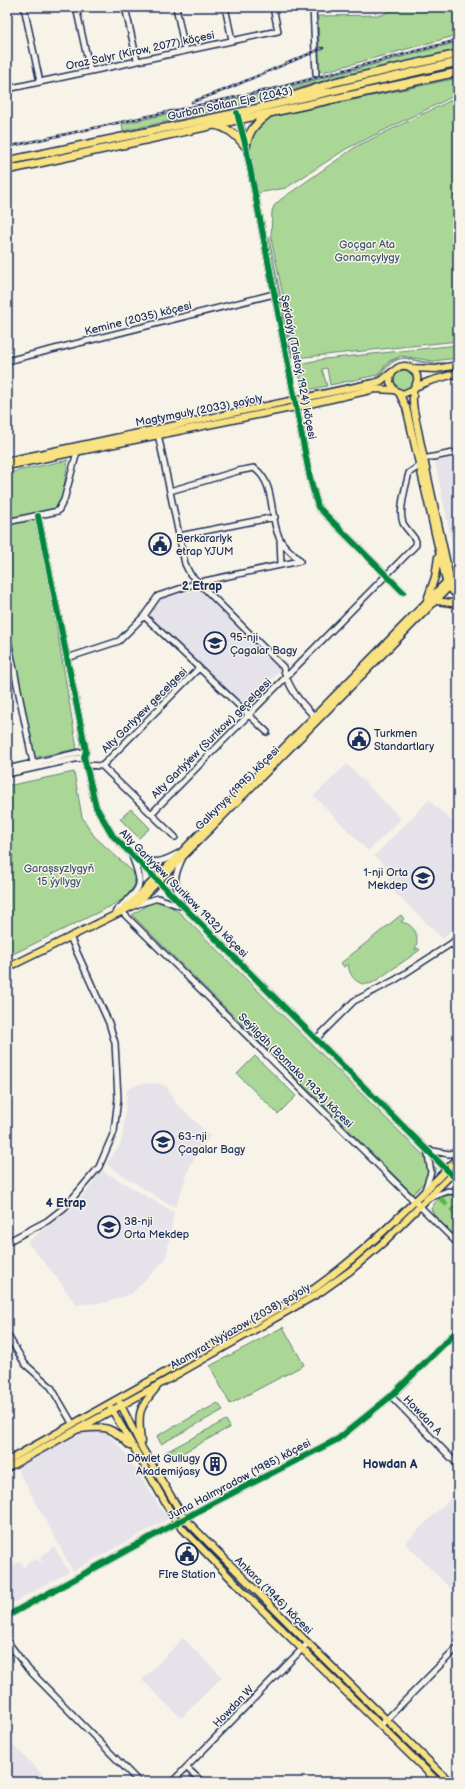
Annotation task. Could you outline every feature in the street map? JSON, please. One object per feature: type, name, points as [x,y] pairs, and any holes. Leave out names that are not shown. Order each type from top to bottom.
[{"type":"highway","points":[[252,109],[336,82],[458,54]]},
{"type":"highway","name":"Gurban Soltan Eje (2043)","points":[[7,170],[211,125],[238,116],[252,109],[458,62]]},
{"type":"highway","name":"Gurban Soltan Eje (2043)","points":[[7,161],[238,116],[269,113],[458,72]]},
{"type":"highway","name":"Gurban Soltan Eje (2043)","points":[[246,147],[247,137],[252,129],[269,113]]},
{"type":"highway","points":[[211,125],[232,132],[246,147]]},
{"type":"main road","points":[[458,365],[436,369],[400,367],[392,372],[390,382],[397,391],[406,408],[438,551],[451,584],[458,597]]},
{"type":"main road","points":[[411,368],[418,380],[415,388],[414,407],[423,459],[451,584]]},
{"type":"main road","name":"Magtymguly (2033) şaýoly","points":[[7,466],[78,452],[296,404],[381,381],[392,372]]},
{"type":"main road","points":[[397,391],[406,394],[435,379],[458,373]]},
{"type":"main road","name":"Magtymguly (2033) şaýoly","points":[[7,461],[134,433],[374,389],[397,391]]},
{"type":"main road","points":[[426,603],[435,577],[438,551]]},
{"type":"main road","name":"Galkynyş (1995) köçesi","points":[[7,968],[70,937],[131,903],[157,880],[437,601],[451,584]]},
{"type":"main road","name":"Galkynyş (1995) köçesi","points":[[183,854],[426,603],[451,584]]},
{"type":"main road","points":[[437,601],[458,604]]},
{"type":"main road","name":"Galkynyş (1995) köçesi","points":[[7,965],[119,911],[135,906],[157,880]]},
{"type":"main road","name":"Atamyrat Nyýazow (2038) şaýoly","points":[[7,1461],[72,1423],[316,1288],[363,1251],[417,1204],[425,1201],[449,1172],[458,1158]]},
{"type":"main road","name":"Atamyrat Nyýazow (2038) şaýoly","points":[[7,1468],[292,1310],[324,1290],[367,1257],[417,1204],[425,1192],[449,1172],[458,1168]]},
{"type":"main road","points":[[139,1449],[140,1411],[145,1400],[160,1384]]},
{"type":"main road","name":"Ankara (1946) köçesi","points":[[117,1398],[139,1449],[177,1523],[302,1649],[438,1782]]},
{"type":"main road","name":"Ankara (1946) köçesi","points":[[108,1403],[184,1518],[308,1643],[450,1782]]},
{"type":"main road","points":[[76,1429],[105,1427],[139,1449]]},
{"type":"street","points":[[24,7],[40,82]]},
{"type":"street","points":[[76,7],[90,71]]},
{"type":"street","points":[[125,7],[137,60]]},
{"type":"street","points":[[176,7],[185,50]]},
{"type":"street","points":[[225,7],[232,40]]},
{"type":"street","name":"Oraz Salyr (Kirow, 2077) köçesi","points":[[7,89],[278,31],[273,7]]},
{"type":"street","points":[[313,7],[316,74]]},
{"type":"street","name":"Şeýdaýy (Tolstoý, 1924) köçesi","points":[[238,116],[246,147],[310,478],[318,507],[403,592]]},
{"type":"street","name":"Kemine (2035) köçesi","points":[[7,360],[274,294]]},
{"type":"street","points":[[158,434],[185,564],[190,574],[200,582],[283,667],[286,677],[298,700],[315,717]]},
{"type":"street","points":[[7,522],[58,511],[61,506],[78,452]]},
{"type":"street","points":[[423,459],[458,452]]},
{"type":"street","name":"Alty Garlyýew (Surikow) geçelgesi","points":[[151,814],[416,545],[415,539],[403,524],[402,513],[403,499],[409,472],[419,466]]},
{"type":"street","points":[[170,491],[215,477],[254,468],[261,473],[264,478],[280,539],[281,564]]},
{"type":"street","points":[[7,769],[84,757],[86,751],[38,516]]},
{"type":"street","points":[[179,536],[274,517]]},
{"type":"street","points":[[67,658],[119,641],[144,616],[158,596],[200,582],[300,561],[280,539]]},
{"type":"street","points":[[144,616],[267,732]]},
{"type":"street","points":[[7,635],[33,766]]},
{"type":"street","name":"Alty Garlyyew gecelgesi","points":[[102,766],[199,668]]},
{"type":"street","points":[[7,774],[86,751]]},
{"type":"street","name":"Alty Garlyýew (Surikow, 1932) köçesi","points":[[84,757],[99,813],[113,836],[458,1181]]},
{"type":"street","points":[[86,765],[102,766],[175,837]]},
{"type":"street","points":[[130,854],[156,863],[163,862],[183,854]]},
{"type":"street","points":[[119,911],[139,887],[140,877],[130,854]]},
{"type":"street","points":[[183,854],[174,883],[183,907]]},
{"type":"street","points":[[135,906],[158,898],[183,907]]},
{"type":"street","name":"Seýilgäh (Bomako, 1934) köçesi","points":[[119,911],[458,1244]]},
{"type":"street","points":[[7,1242],[47,1221],[65,1207],[99,1167],[114,1132],[118,1098],[116,1050],[111,1027],[70,937]]},
{"type":"street","points":[[316,1039],[354,1002],[395,980],[452,943],[458,937]]},
{"type":"street","points":[[452,943],[458,950]]},
{"type":"street","points":[[425,1192],[431,1172],[426,1149],[448,1154],[458,1152]]},
{"type":"street","points":[[425,1201],[448,1191],[458,1192]]},
{"type":"street","name":"Juma Halmyradow (1985) köçesi","points":[[7,1616],[184,1518],[338,1439],[391,1396],[458,1330]]},
{"type":"street","points":[[7,1334],[25,1364],[51,1387],[72,1423]]},
{"type":"street","name":"Howdan A","points":[[391,1396],[458,1465]]},
{"type":"street","points":[[7,1641],[28,1669],[140,1782]]},
{"type":"street","name":"Howdan W","points":[[172,1782],[308,1643]]},
{"type":"street","points":[[380,1726],[458,1647]]},
{"type":"street","points":[[187,1768],[202,1782]]},
{"type":"shaded area","points":[[458,456],[458,568],[457,568],[435,461]]},
{"type":"shaded area","name":"95-nji Çagalar Bagy","points":[[200,589],[280,670],[244,708],[149,616],[159,599]]},
{"type":"shaded area","points":[[347,764],[401,819],[368,851],[314,796]]},
{"type":"shaded area","name":"1-nji Orta Mekdep","points":[[429,800],[458,827],[458,922],[443,939],[390,888],[387,868],[374,856]]},
{"type":"shaded area","name":"63-nji Çagalar Bagy","points":[[139,1084],[160,1084],[167,1087],[176,1103],[210,1136],[191,1163],[176,1206],[165,1202],[113,1169],[107,1163],[120,1145],[123,1134],[127,1090]]},
{"type":"shaded area","name":"38-nji Orta Mekdep","points":[[101,1170],[174,1212],[166,1259],[131,1294],[107,1302],[76,1305],[58,1279],[27,1242],[70,1209],[88,1190]]},
{"type":"shaded area","points":[[106,1431],[123,1450],[168,1519],[73,1571],[17,1468],[83,1432]]},
{"type":"shaded area","points":[[458,1491],[458,1596],[405,1543]]},
{"type":"shaded area","points":[[54,1546],[69,1572],[7,1606],[7,1566],[11,1564],[13,1566],[20,1561],[24,1568],[26,1566],[25,1564],[38,1559],[42,1562],[40,1558]]},
{"type":"shaded area","points":[[183,1638],[222,1677],[181,1718],[142,1680]]},
{"type":"shaded area","points":[[7,1739],[43,1775],[35,1782],[7,1782]]},
{"type":"green space","points":[[397,7],[458,7],[458,35],[323,72],[319,71],[319,51],[324,49],[323,47],[319,48],[318,16],[382,15]]},
{"type":"green space","points":[[458,42],[458,57],[451,59],[450,52],[330,79],[229,108],[123,131],[122,124],[278,90]]},
{"type":"green space","points":[[458,78],[458,94],[346,149],[286,188],[258,193],[251,162],[251,144],[253,136],[267,118]]},
{"type":"green space","name":"Goçgar Ata Gonamçylygy","points":[[458,97],[458,341],[296,358],[271,238],[272,211],[274,206],[280,200],[357,146]]},
{"type":"green space","points":[[267,238],[269,238],[293,358],[292,358]]},
{"type":"green space","points":[[458,345],[458,358],[433,361],[401,356],[389,361],[377,375],[330,385],[327,368],[322,369],[327,386],[303,391],[297,364],[325,359]]},
{"type":"green space","points":[[405,358],[425,362],[445,363],[425,363]]},
{"type":"green space","points":[[405,358],[391,363],[374,380],[390,362],[397,359]]},
{"type":"green space","points":[[404,370],[411,373],[414,380],[411,387],[404,390],[397,387],[394,380],[397,373]]},
{"type":"green space","points":[[372,379],[372,381],[308,395],[307,393]]},
{"type":"green space","points":[[68,460],[61,506],[38,516],[77,749],[32,758],[7,635],[7,473]]},
{"type":"green space","name":"Garaşsyzlygyň 15 ýyllygy","points":[[74,772],[82,817],[94,836],[133,872],[135,885],[125,898],[111,906],[7,957],[7,786]]},
{"type":"green space","points":[[131,809],[150,828],[139,838],[120,819]]},
{"type":"green space","points":[[162,900],[180,913],[437,1169],[413,1194],[132,915],[152,902]]},
{"type":"green space","points":[[401,915],[404,919],[401,922],[410,925],[415,932],[417,940],[415,950],[418,948],[420,950],[374,982],[365,984],[356,981],[351,974],[348,964],[344,967],[341,963]]},
{"type":"green space","points":[[255,1056],[296,1096],[278,1114],[237,1074]]},
{"type":"green space","points":[[453,1195],[458,1198],[458,1239],[434,1215],[431,1209],[440,1199]]},
{"type":"green space","points":[[283,1327],[304,1365],[230,1404],[210,1366]]},
{"type":"green space","points":[[218,1403],[223,1410],[161,1444],[157,1436]]},
{"type":"green space","points":[[226,1420],[230,1427],[168,1461],[164,1453]]},
{"type":"railway","points":[[7,147],[277,88],[458,40]]},
{"type":"railway","points":[[192,102],[222,91],[323,48]]},
{"type":"marked path","points":[[440,1198],[458,1215]]},
{"type":"cycle path","points":[[237,113],[246,147],[310,478],[318,507],[403,592]]},
{"type":"cycle path","points":[[38,516],[86,751],[84,757],[96,807],[113,836],[458,1181]]},
{"type":"cycle path","points":[[7,1616],[211,1504],[338,1439],[391,1396],[458,1330]]},
{"type":"place","name":"Berkararlyk etrap YJUM","points":[[160,544]]},
{"type":"place","name":"95-nji Çagalar Bagy","points":[[215,643]]},
{"type":"place","name":"Turkmen Standartlary","points":[[359,739]]},
{"type":"place","name":"1-nji Orta Mekdep","points":[[423,878]]},
{"type":"place","name":"63-nji Çagalar Bagy","points":[[163,1142]]},
{"type":"place","name":"38-nji Orta Mekdep","points":[[109,1227]]},
{"type":"place","name":"Döwlet Gullugy Akademiýasy","points":[[215,1464]]},
{"type":"place","name":"FIre Station","points":[[187,1554]]},
{"type":"district","name":"2 Etrap","points":[[202,586]]},
{"type":"district","name":"4 Etrap","points":[[66,1203]]},
{"type":"district","name":"Howdan A","points":[[390,1464]]}]
